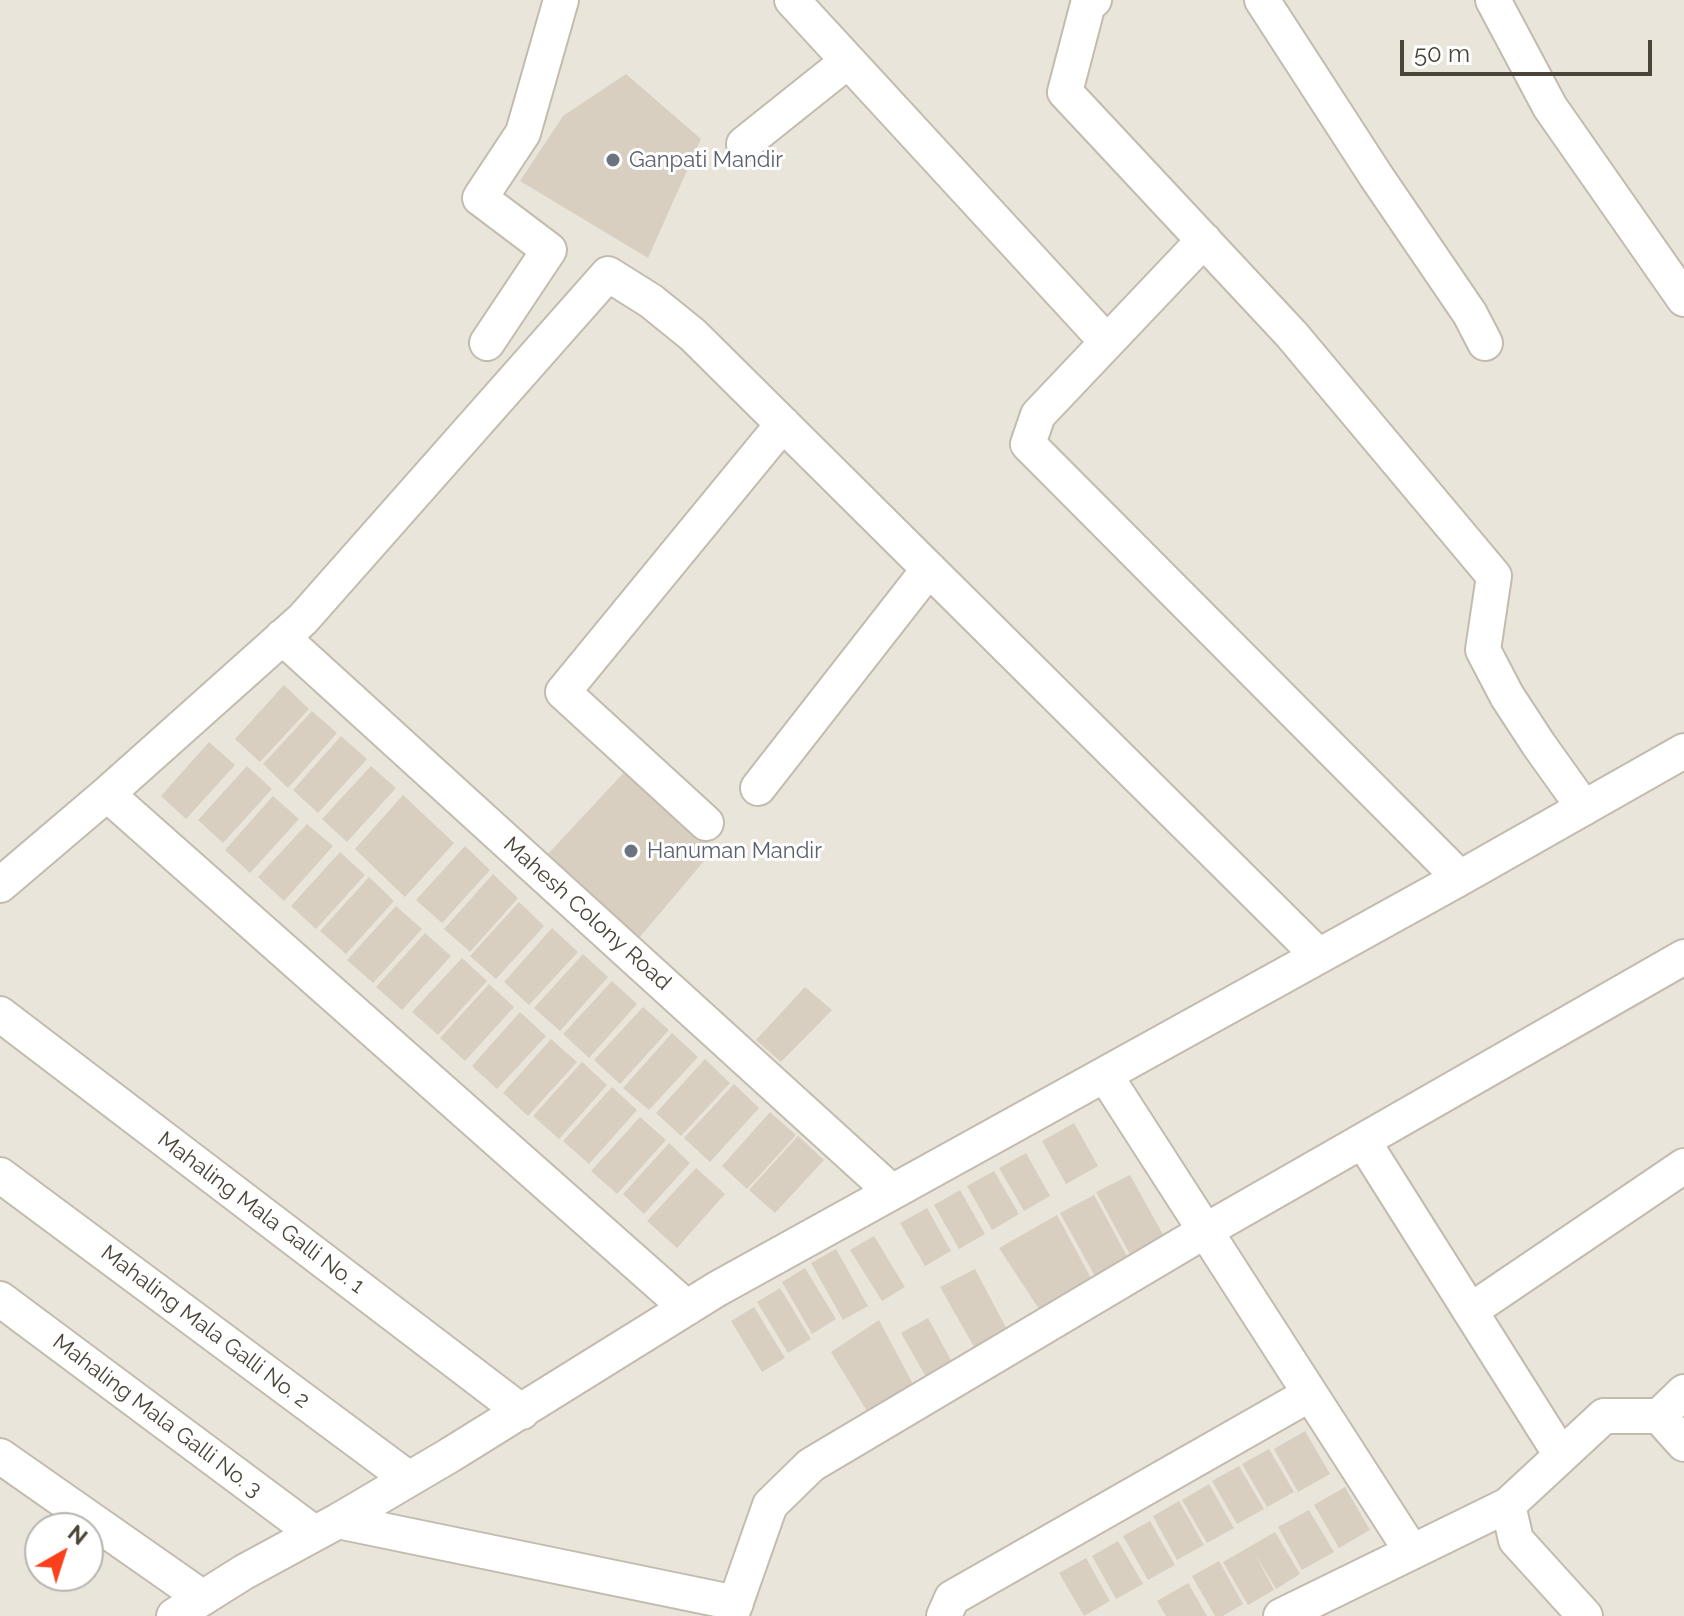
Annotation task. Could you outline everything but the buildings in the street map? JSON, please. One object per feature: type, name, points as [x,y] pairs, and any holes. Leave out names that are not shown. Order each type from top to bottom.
[{"type":"street","points":[[487,343],[549,250],[480,198],[523,133],[561,0]]},
{"type":"street","points":[[792,0],[1107,342]]},
{"type":"street","points":[[1094,0],[1088,4],[1065,92],[1292,335],[1494,576],[1483,650],[1507,696],[1584,808]]},
{"type":"street","points":[[1262,0],[1470,314],[1485,343]]},
{"type":"street","points":[[1493,0],[1550,107],[1684,299]]},
{"type":"street","points":[[744,144],[848,61]]},
{"type":"street","points":[[1204,240],[1038,415],[1028,444],[1460,878]]},
{"type":"street","points":[[0,885],[303,619],[608,274],[651,301],[693,335],[1319,956]]},
{"type":"street","points":[[706,823],[563,692],[783,424]]},
{"type":"street","points":[[758,788],[929,569]]},
{"type":"street","name":"Mahesh Colony Road","points":[[282,637],[892,1192]]},
{"type":"street","points":[[174,1616],[244,1572],[522,1412],[687,1308],[1684,751]]},
{"type":"street","points":[[107,794],[687,1308]]},
{"type":"street","points":[[326,1527],[734,1609],[770,1505],[811,1465],[1205,1231],[1684,957]]},
{"type":"street","name":"Mahaling Mala Galli No. 1","points":[[0,1014],[522,1412]]},
{"type":"street","points":[[1105,1075],[1412,1552]]},
{"type":"street","points":[[1363,1141],[1561,1455]]},
{"type":"street","points":[[1470,1311],[1684,1166]]},
{"type":"street","name":"Mahaling Mala Galli No. 2","points":[[0,1175],[409,1479]]},
{"type":"street","name":"Mahaling Mala Galli No. 3","points":[[0,1299],[326,1527]]},
{"type":"street","points":[[1281,1616],[1508,1505],[1604,1416],[1659,1416],[1684,1392]]},
{"type":"street","points":[[944,1616],[952,1598],[1310,1394]]},
{"type":"street","points":[[1659,1416],[1684,1444]]},
{"type":"street","points":[[0,1456],[203,1598]]},
{"type":"street","points":[[1508,1505],[1516,1540],[1585,1616]]},
{"type":"shaded area","points":[[0,0],[1684,0],[1684,1616],[0,1616]]},
{"type":"place","name":"Ganpati Mandir","points":[[613,160]]},
{"type":"place","name":"Hanuman Mandir","points":[[631,851]]}]
